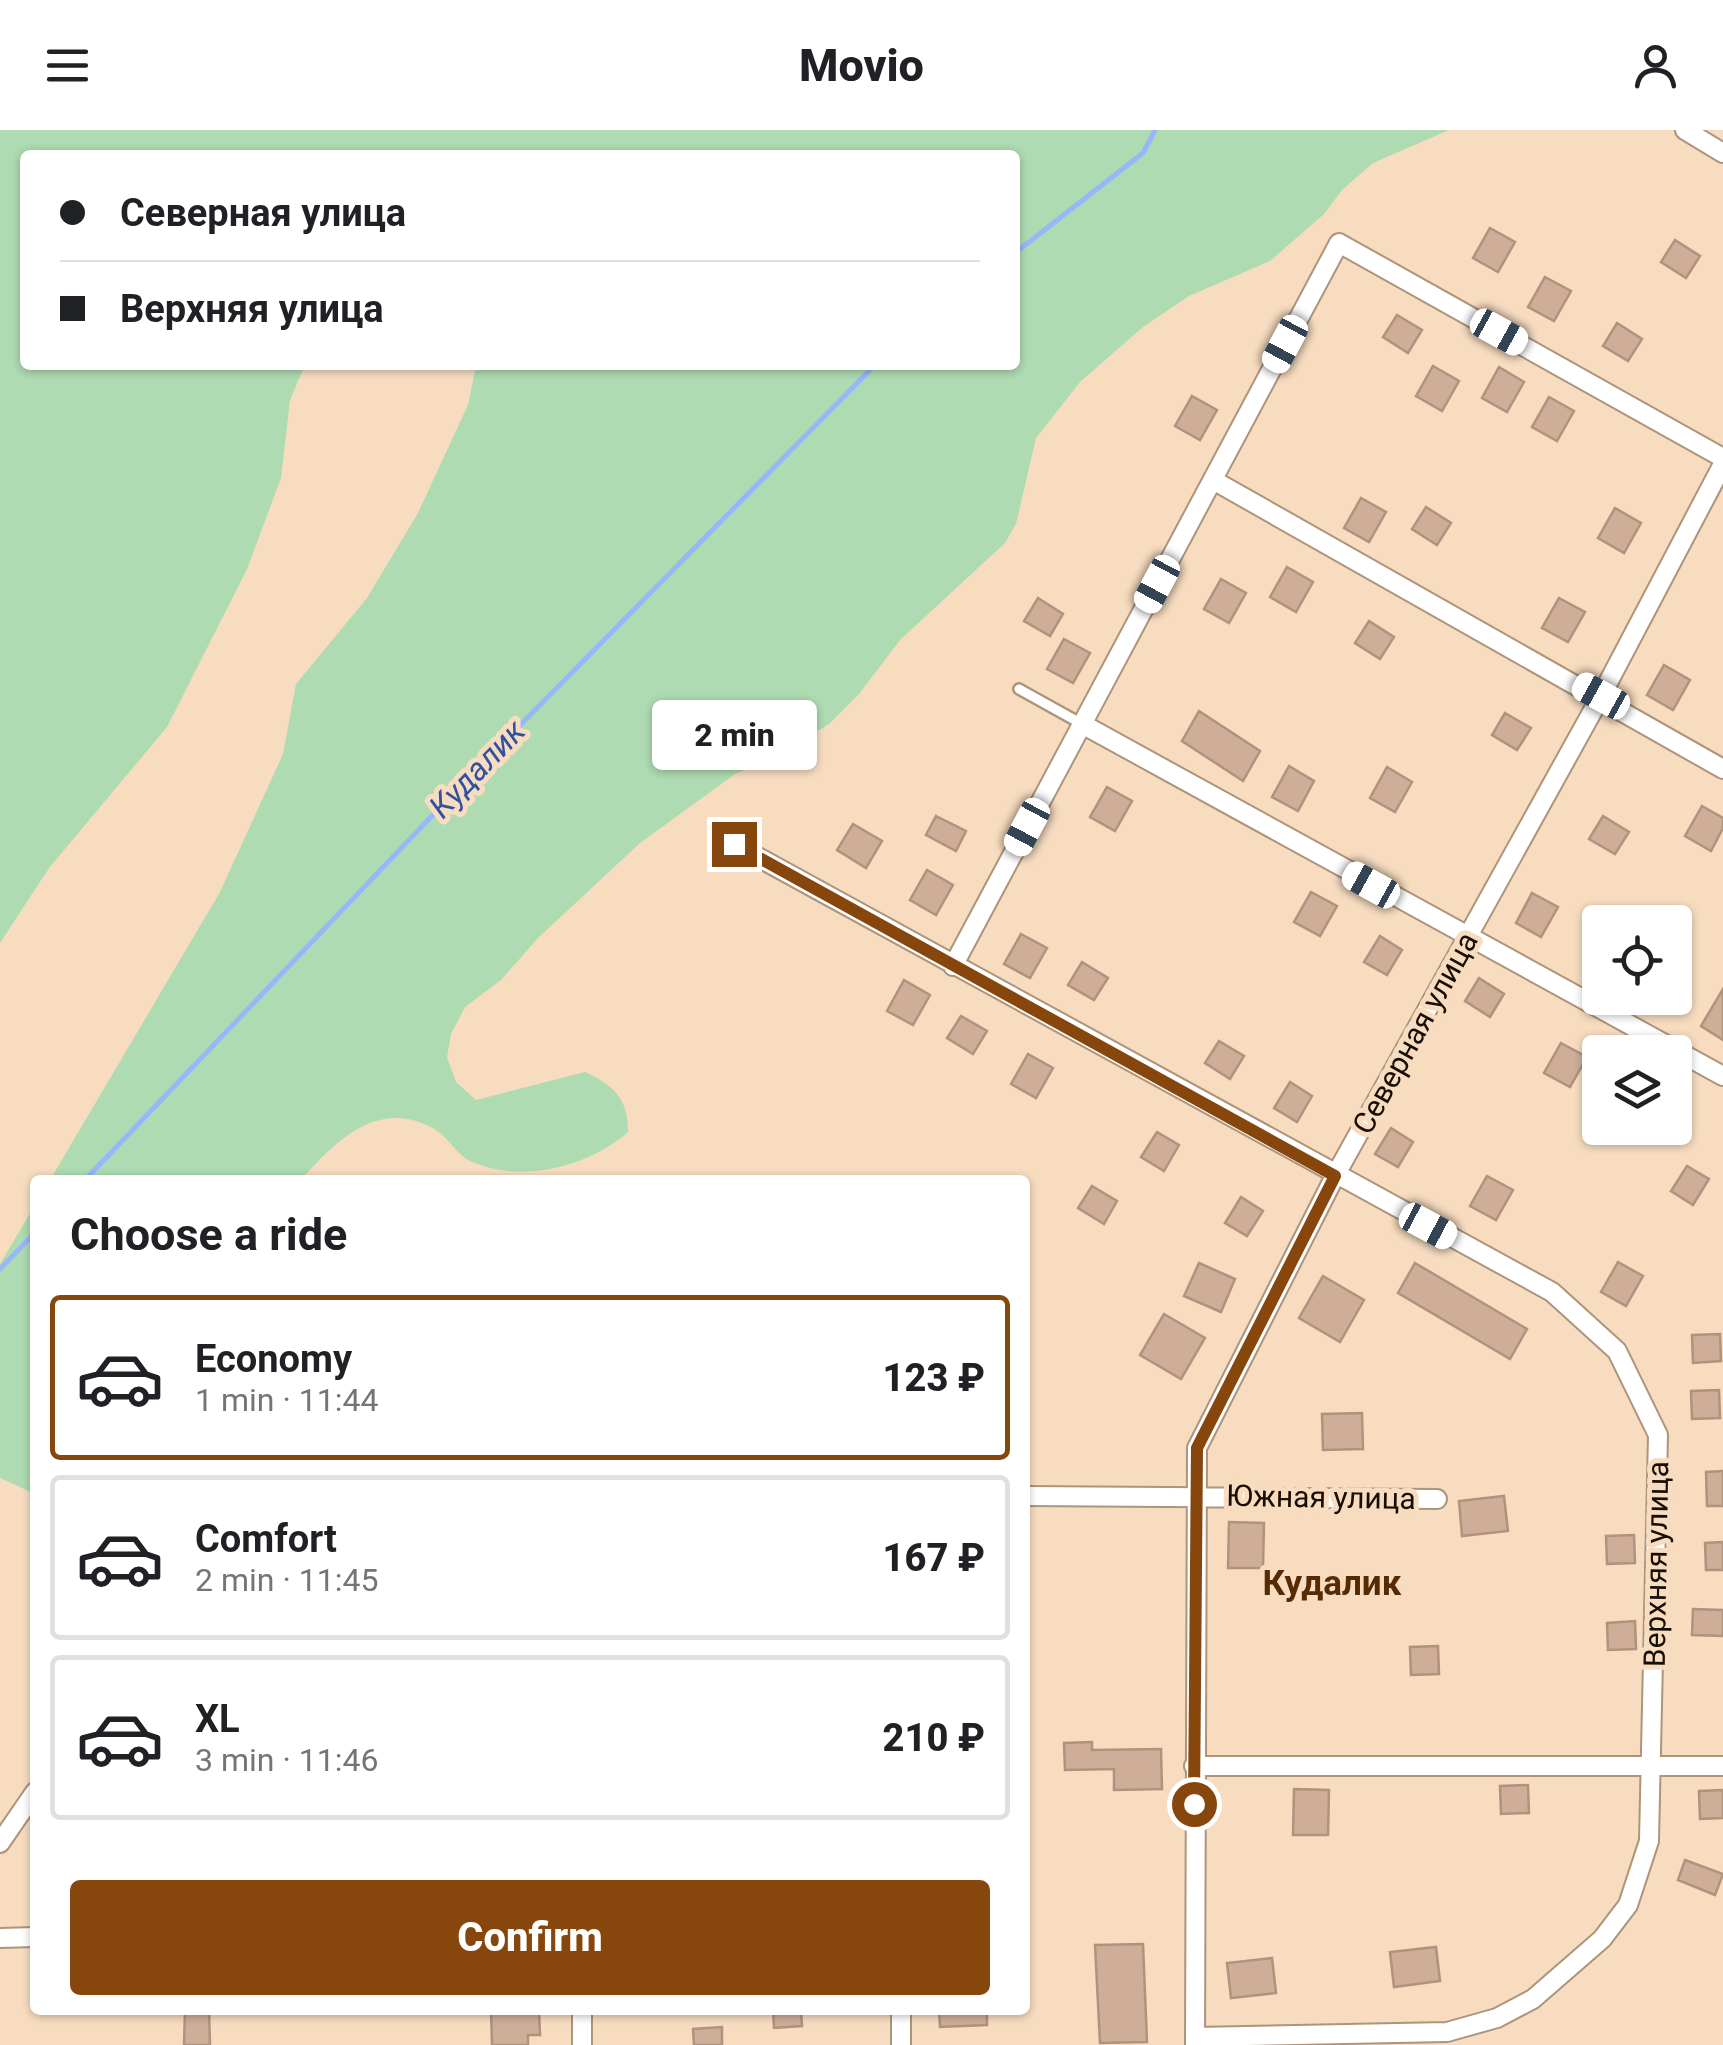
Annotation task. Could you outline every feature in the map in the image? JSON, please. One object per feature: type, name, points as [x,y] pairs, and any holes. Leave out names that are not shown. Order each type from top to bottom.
[{"type":"street","points":[[1685,130],[1723,152]]},
{"type":"street","points":[[953,966],[1339,242],[1723,461]]},
{"type":"street","name":"Северная улица","points":[[1195,2041],[1197,1448],[1335,1176],[1601,696],[1723,461]]},
{"type":"street","points":[[1213,480],[1601,696],[1723,769]]},
{"type":"street","points":[[1082,724],[1467,939],[1723,1076]]},
{"type":"street","name":"Верхняя улица","points":[[734,844],[1552,1292],[1617,1352],[1658,1435],[1649,1841],[1628,1905],[1574,1968],[1534,1999],[1498,2018],[1447,2032],[1195,2041]]},
{"type":"street","name":"Южная улица","points":[[1030,1496],[1437,1499]]},
{"type":"street","points":[[1194,1766],[1723,1766]]},
{"type":"street","points":[[0,1843],[30,1799]]},
{"type":"street","points":[[0,1938],[30,1937]]},
{"type":"street","points":[[582,2015],[582,2045]]},
{"type":"street","points":[[901,2015],[901,2045]]},
{"type":"lane","points":[[1019,689],[1082,724]]},
{"type":"green space","points":[[0,130],[1449,130],[1373,163],[1342,190],[1324,214],[1270,261],[1189,296],[1143,327],[1080,382],[1036,438],[1016,524],[1005,543],[900,640],[859,694],[829,724],[780,754],[735,774],[640,843],[538,938],[501,980],[465,1007],[451,1034],[447,1057],[456,1082],[476,1100],[585,1072],[618,1095],[626,1111],[628,1132],[594,1155],[574,1163],[510,1171],[470,1161],[436,1130],[396,1118],[361,1127],[345,1137],[306,1175],[53,1175],[220,892],[283,754],[296,684],[367,598],[418,513],[468,405],[475,370],[1020,370],[1020,150],[20,150],[20,370],[303,370],[290,400],[281,478],[247,569],[167,727],[49,868],[0,943]]},
{"type":"green space","points":[[30,1213],[30,1492],[0,1478],[0,1264]]},
{"type":"building","points":[[1490,228],[1515,242],[1498,272],[1473,258]]},
{"type":"building","points":[[1675,240],[1700,256],[1686,278],[1661,262]]},
{"type":"building","points":[[1545,277],[1571,291],[1554,321],[1528,307]]},
{"type":"building","points":[[1397,315],[1422,330],[1408,353],[1383,337]]},
{"type":"building","points":[[1617,323],[1642,339],[1628,361],[1603,346]]},
{"type":"building","points":[[1433,366],[1459,381],[1442,411],[1416,396]]},
{"type":"building","points":[[1499,367],[1524,382],[1507,412],[1482,398]]},
{"type":"building","points":[[1192,396],[1217,410],[1200,440],[1175,426]]},
{"type":"building","points":[[1549,397],[1574,411],[1557,441],[1532,427]]},
{"type":"building","points":[[1361,498],[1386,512],[1369,542],[1344,528]]},
{"type":"building","points":[[1426,507],[1451,523],[1437,545],[1412,529]]},
{"type":"building","points":[[1615,508],[1641,523],[1624,553],[1598,538]]},
{"type":"building","points":[[1287,567],[1313,582],[1296,612],[1270,597]]},
{"type":"building","points":[[1221,579],[1246,593],[1229,623],[1204,609]]},
{"type":"building","points":[[1038,598],[1063,614],[1050,636],[1024,621]]},
{"type":"building","points":[[1559,598],[1585,612],[1568,642],[1542,628]]},
{"type":"building","points":[[1369,621],[1394,637],[1380,659],[1355,643]]},
{"type":"building","points":[[1064,639],[1090,653],[1073,683],[1047,669]]},
{"type":"building","points":[[1664,665],[1690,680],[1673,710],[1647,695]]},
{"type":"building","points":[[1199,711],[1260,751],[1243,781],[1182,741]]},
{"type":"building","points":[[1505,713],[1531,728],[1517,750],[1492,735]]},
{"type":"building","points":[[1289,766],[1314,781],[1298,811],[1272,797]]},
{"type":"building","points":[[1387,767],[1412,782],[1395,812],[1370,798]]},
{"type":"building","points":[[1107,787],[1132,801],[1115,831],[1090,817]]},
{"type":"building","points":[[1702,806],[1723,818],[1723,828],[1711,851],[1685,836]]},
{"type":"building","points":[[936,816],[966,831],[956,851],[926,835]]},
{"type":"building","points":[[1603,816],[1629,832],[1615,854],[1589,839]]},
{"type":"building","points":[[853,824],[882,841],[866,868],[837,850]]},
{"type":"building","points":[[927,870],[953,885],[936,915],[910,900]]},
{"type":"building","points":[[1311,892],[1337,906],[1320,936],[1294,922]]},
{"type":"building","points":[[1532,893],[1558,907],[1541,937],[1516,923]]},
{"type":"building","points":[[1021,934],[1047,948],[1030,978],[1004,964]]},
{"type":"building","points":[[1380,936],[1402,950],[1387,975],[1364,962]]},
{"type":"building","points":[[1082,962],[1108,978],[1094,1000],[1068,985]]},
{"type":"building","points":[[1479,978],[1504,994],[1490,1017],[1465,1001]]},
{"type":"building","points":[[904,980],[930,995],[913,1025],[887,1011]]},
{"type":"building","points":[[1723,989],[1723,1040],[1701,1026]]},
{"type":"building","points":[[961,1016],[987,1031],[973,1054],[947,1038]]},
{"type":"building","points":[[1219,1041],[1244,1056],[1230,1079],[1205,1063]]},
{"type":"building","points":[[1561,1043],[1582,1054],[1582,1066],[1570,1087],[1544,1073]]},
{"type":"building","points":[[1028,1054],[1053,1068],[1036,1098],[1011,1084]]},
{"type":"building","points":[[1290,1082],[1312,1096],[1297,1122],[1274,1108]]},
{"type":"building","points":[[1391,1128],[1413,1142],[1398,1167],[1375,1154]]},
{"type":"building","points":[[1157,1132],[1179,1145],[1164,1171],[1141,1157]]},
{"type":"building","points":[[1687,1166],[1709,1179],[1693,1205],[1671,1191]]},
{"type":"building","points":[[1487,1176],[1513,1190],[1496,1220],[1470,1206]]},
{"type":"building","points":[[1092,1186],[1117,1201],[1104,1224],[1078,1208]]},
{"type":"building","points":[[1241,1197],[1263,1211],[1247,1236],[1225,1223]]},
{"type":"building","points":[[1618,1262],[1643,1276],[1626,1306],[1601,1292]]},
{"type":"building","points":[[1199,1263],[1235,1279],[1221,1312],[1184,1296]]},
{"type":"building","points":[[1415,1263],[1527,1329],[1510,1359],[1398,1293]]},
{"type":"building","points":[[1323,1276],[1364,1300],[1340,1342],[1299,1318]]},
{"type":"building","points":[[1164,1314],[1205,1338],[1181,1379],[1140,1355]]},
{"type":"building","points":[[1720,1334],[1721,1361],[1693,1363],[1692,1335]]},
{"type":"building","points":[[1719,1390],[1720,1418],[1692,1419],[1691,1391]]},
{"type":"building","points":[[1362,1413],[1363,1449],[1323,1450],[1322,1414]]},
{"type":"building","points":[[1723,1471],[1723,1506],[1707,1506],[1706,1472]]},
{"type":"building","points":[[1504,1496],[1508,1531],[1462,1536],[1459,1501]]},
{"type":"building","points":[[1229,1522],[1264,1523],[1263,1568],[1228,1568]]},
{"type":"building","points":[[1634,1535],[1635,1563],[1607,1564],[1606,1536]]},
{"type":"building","points":[[1723,1542],[1723,1570],[1706,1570],[1705,1543]]},
{"type":"building","points":[[1693,1609],[1723,1610],[1723,1636],[1692,1635]]},
{"type":"building","points":[[1635,1621],[1636,1649],[1608,1650],[1607,1623]]},
{"type":"building","points":[[1438,1646],[1439,1674],[1411,1675],[1410,1647]]},
{"type":"building","points":[[1092,1742],[1092,1750],[1161,1749],[1162,1789],[1114,1790],[1114,1769],[1065,1770],[1064,1743]]},
{"type":"building","points":[[1528,1785],[1529,1813],[1501,1814],[1500,1786]]},
{"type":"building","points":[[1294,1789],[1329,1790],[1328,1835],[1293,1835]]},
{"type":"building","points":[[1723,1790],[1723,1818],[1700,1819],[1699,1791]]},
{"type":"building","points":[[1685,1860],[1723,1874],[1715,1895],[1678,1880]]},
{"type":"building","points":[[1143,1944],[1147,2042],[1100,2043],[1095,1945]]},
{"type":"building","points":[[1436,1947],[1440,1981],[1394,1987],[1390,1952]]},
{"type":"building","points":[[1272,1958],[1276,1993],[1231,1998],[1227,1963]]},
{"type":"building","points":[[185,2015],[209,2015],[210,2045],[184,2045]]},
{"type":"building","points":[[491,2015],[539,2015],[540,2035],[528,2035],[528,2045],[492,2045]]},
{"type":"building","points":[[773,2015],[801,2015],[802,2026],[774,2028]]},
{"type":"building","points":[[939,2015],[987,2015],[987,2025],[940,2027]]},
{"type":"building","points":[[722,2027],[722,2045],[694,2045],[693,2029]]},
{"type":"waterway","name":"Кудалик","points":[[1020,249],[1143,153],[1155,130]]},
{"type":"waterway","name":"Кудалик","points":[[90,1175],[470,776],[870,370]]},
{"type":"waterway","name":"Кудалик","points":[[0,1269],[30,1238]]},
{"type":"district","name":"Кудалик","points":[[1332,1583]]},
{"type":"route","points":[[734,844],[1335,1176],[1197,1448],[1194,1804]]}]
